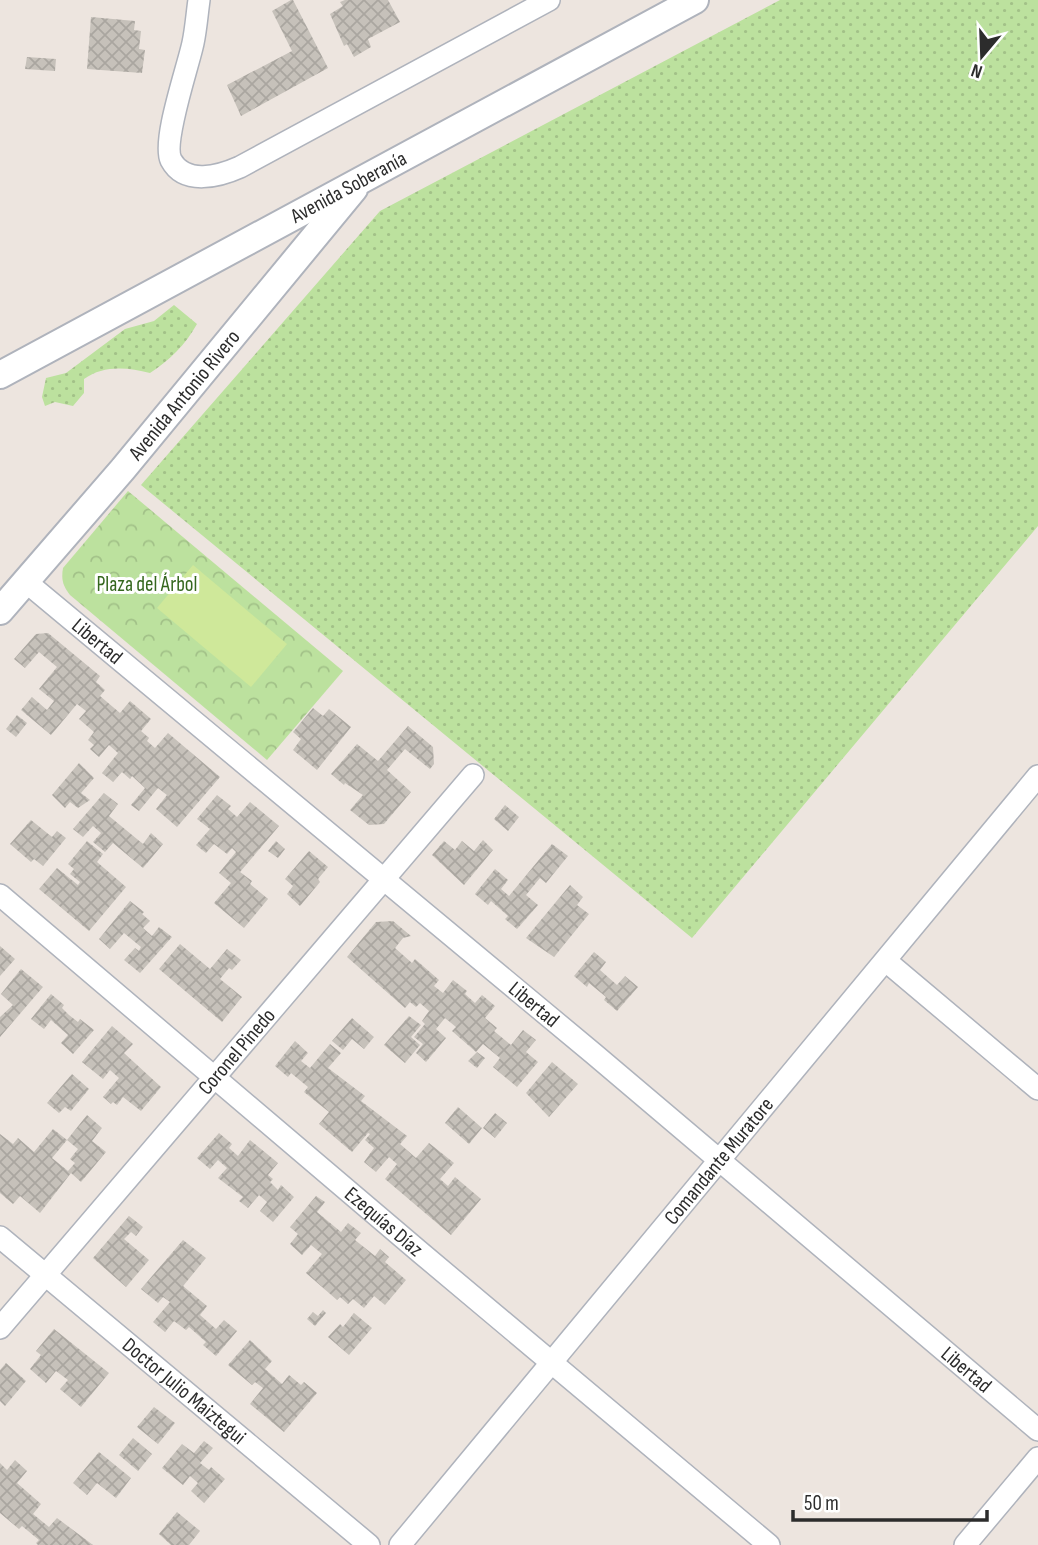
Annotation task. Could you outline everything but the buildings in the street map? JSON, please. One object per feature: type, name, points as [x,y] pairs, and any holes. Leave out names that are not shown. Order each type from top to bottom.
[{"type":"street","points":[[199,0],[193,43],[169,140],[171,160],[185,173],[199,177],[220,176],[240,167],[550,0]]},
{"type":"street","name":"Avenida Soberanía","points":[[0,375],[695,0]]},
{"type":"street","name":"Avenida Antonio Rivero","points":[[0,611],[132,458],[365,177]]},
{"type":"street","name":"Libertad","points":[[25,581],[1038,1430]]},
{"type":"street","name":"Coronel Pinedo","points":[[0,1328],[473,775]]},
{"type":"street","name":"Comandante Muratore","points":[[400,1545],[1038,776]]},
{"type":"street","name":"Ezequías Díaz","points":[[0,895],[769,1545]]},
{"type":"street","points":[[886,961],[1038,1089]]},
{"type":"street","name":"Doctor Julio Maiztegui","points":[[0,1237],[369,1545]]},
{"type":"street","points":[[965,1545],[1038,1458]]},
{"type":"green space","points":[[780,0],[1038,0],[1038,526],[692,938],[141,485],[380,211]]},
{"type":"green space","points":[[174,305],[197,324],[182,345],[164,363],[150,373],[133,369],[99,371],[84,379],[84,393],[73,406],[55,402],[45,406],[42,397],[46,378],[66,373],[125,329],[154,321]]},
{"type":"green space","name":"Plaza del Árbol","points":[[128,491],[343,671],[267,760],[66,589],[62,579],[63,568]]},
{"type":"green space","points":[[193,565],[287,644],[251,687],[157,608]]}]
